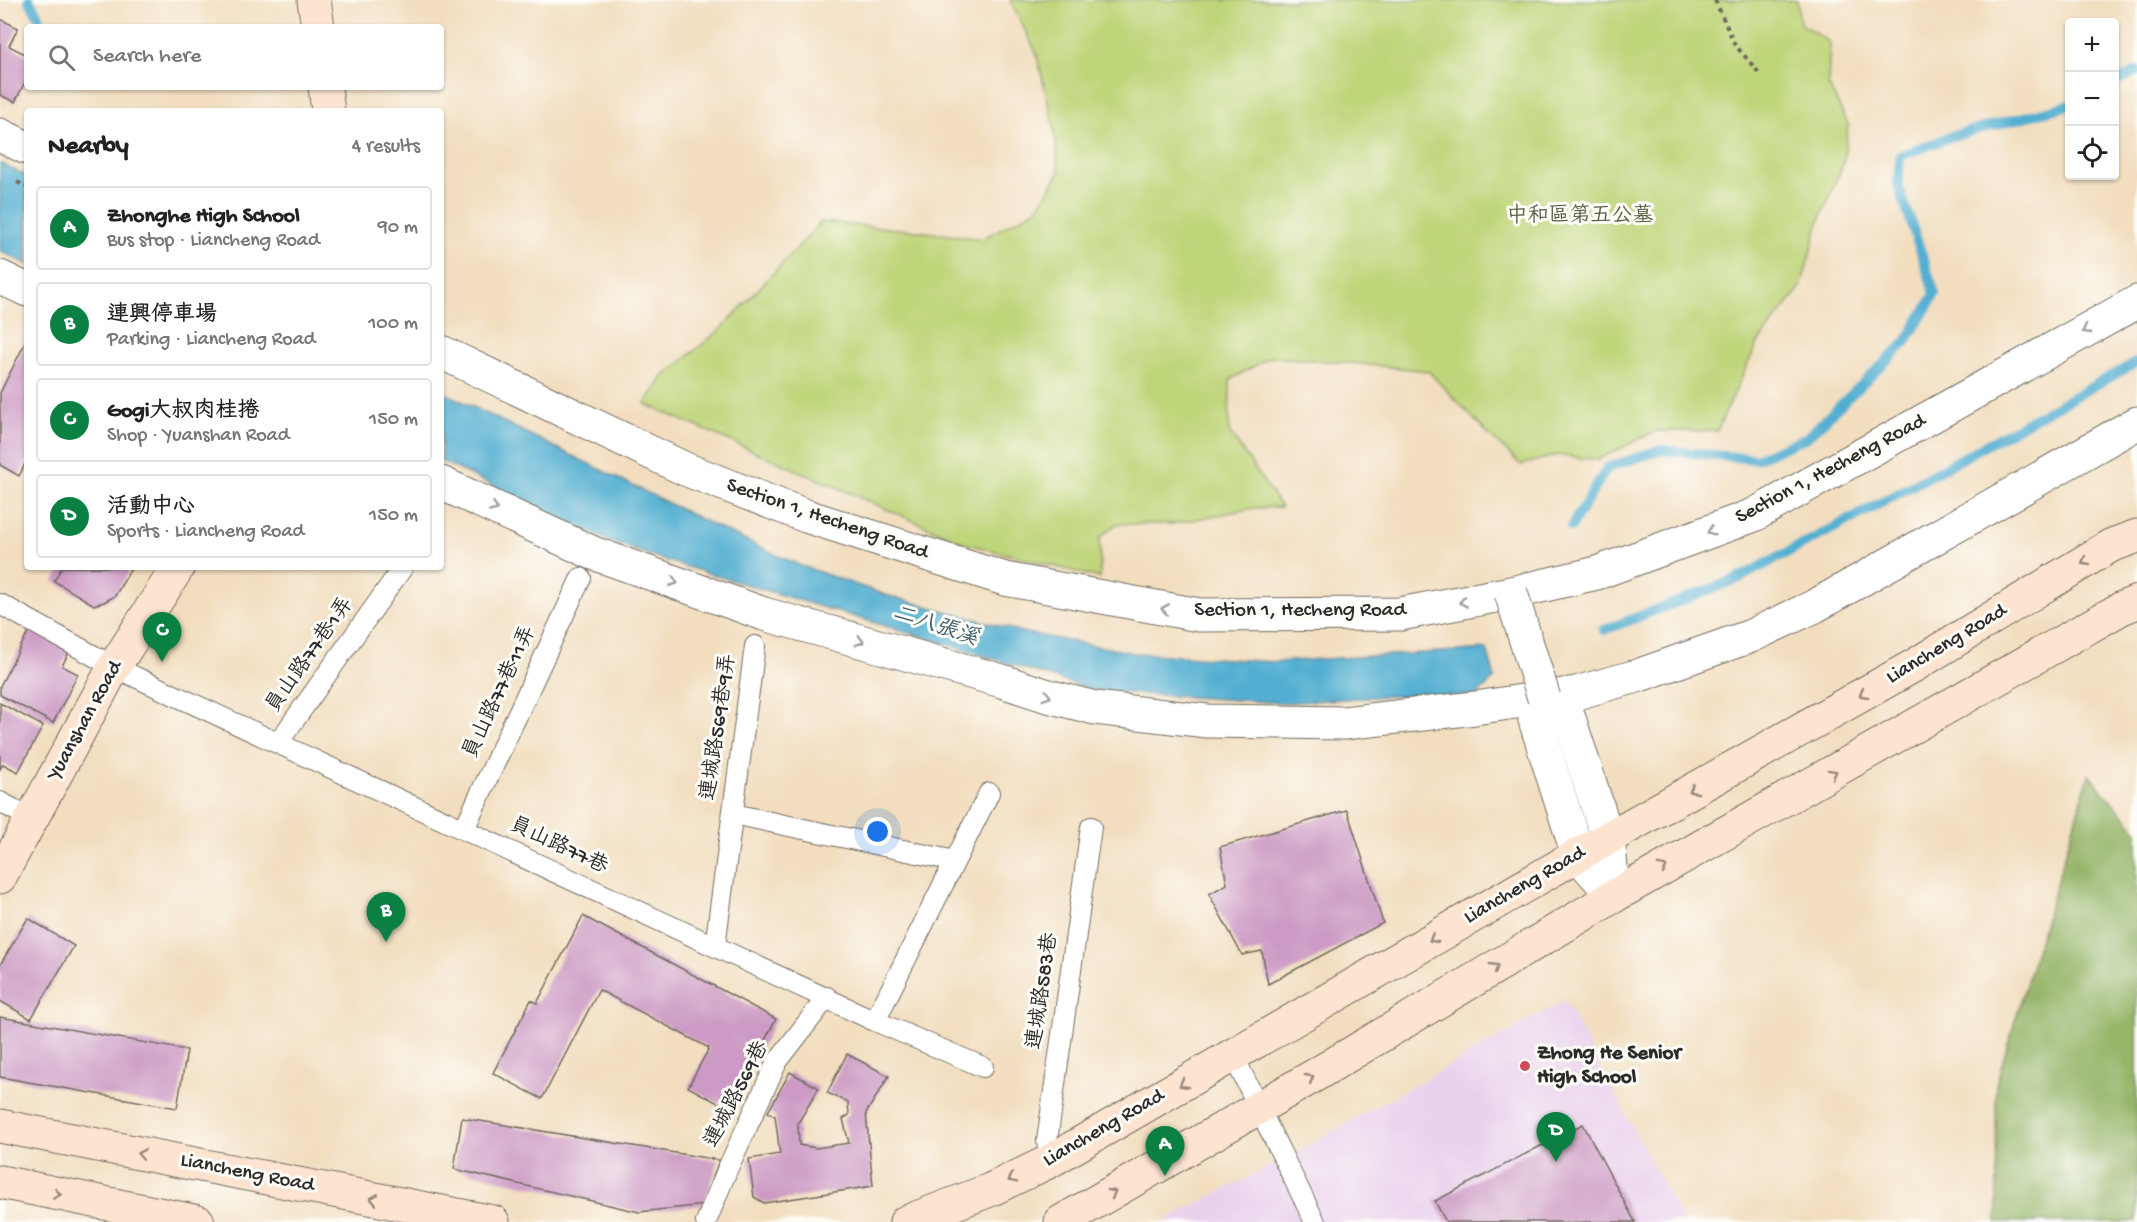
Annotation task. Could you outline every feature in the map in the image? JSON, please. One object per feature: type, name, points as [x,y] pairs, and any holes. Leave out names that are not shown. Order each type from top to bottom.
[{"type":"main road","points":[[314,0],[318,24]]},
{"type":"main road","points":[[326,90],[328,108]]},
{"type":"main road","name":"Liancheng Road","points":[[906,1222],[990,1190],[1050,1161],[1578,855],[1915,665],[2110,546],[2137,536]]},
{"type":"main road","name":"Yuanshan Road","points":[[0,878],[114,667],[176,570]]},
{"type":"main road","points":[[1061,1222],[1614,896],[2122,608],[2137,602]]},
{"type":"main road","name":"Liancheng Road","points":[[0,1126],[493,1222]]},
{"type":"main road","points":[[0,1182],[198,1222]]},
{"type":"street","points":[[0,135],[24,147]]},
{"type":"street","points":[[0,277],[24,289]]},
{"type":"street","name":"Section 1, Hecheng Road","points":[[444,353],[685,469],[807,516],[1005,579],[1199,615],[1400,614],[1511,593],[1597,573],[1754,515],[2137,302]]},
{"type":"street","points":[[444,484],[593,553],[764,614],[1095,708],[1207,721],[1344,723],[1475,708],[1576,693],[1637,676],[1751,636],[1804,611],[2137,423]]},
{"type":"street","points":[[1511,593],[1544,698],[1568,715],[1608,839],[1614,896]]},
{"type":"street","points":[[1544,698],[1535,720],[1578,855],[1614,896]]},
{"type":"lane","name":"員山路77巷1弄","points":[[278,743],[401,570]]},
{"type":"lane","name":"員山路77巷11弄","points":[[464,829],[581,578]]},
{"type":"lane","name":"員山路77巷","points":[[0,604],[114,667],[875,1021],[983,1067]]},
{"type":"lane","name":"連城路569巷9弄","points":[[715,946],[755,646]]},
{"type":"lane","points":[[875,1021],[989,793]]},
{"type":"lane","points":[[0,802],[32,819]]},
{"type":"lane","name":"連城路569巷9弄","points":[[733,814],[955,861]]},
{"type":"lane","name":"連城路583巷","points":[[1050,1161],[1047,1141],[1091,827]]},
{"type":"lane","name":"連城路569巷","points":[[706,1222],[727,1170],[777,1062],[827,997]]},
{"type":"lane","points":[[1233,1055],[1315,1222]]},
{"type":"path","points":[[1715,0],[1735,45],[1761,75]]},
{"type":"shaded area","name":"Zhong He Senior High School","points":[[1565,1000],[1683,1222],[1161,1222],[1284,1159]]},
{"type":"green space","name":"中和區第五公墓","points":[[1010,0],[1797,0],[1800,23],[1830,43],[1828,84],[1848,124],[1844,161],[1818,225],[1801,287],[1757,344],[1717,431],[1656,431],[1597,460],[1558,455],[1521,465],[1428,371],[1270,357],[1230,380],[1229,431],[1281,507],[1253,508],[1172,524],[1116,524],[1100,538],[1100,578],[967,544],[645,404],[663,377],[723,327],[821,222],[982,239],[1037,209],[1059,173],[1054,126],[1036,52]]},
{"type":"green space","points":[[2089,775],[2137,830],[2137,1222],[1997,1222],[1996,1084]]},
{"type":"water","points":[[0,163],[24,175],[24,263],[0,251]]},
{"type":"water","name":"二八張溪","points":[[444,392],[729,533],[799,565],[886,595],[1026,633],[1135,653],[1275,662],[1487,649],[1495,678],[1476,696],[1389,696],[1284,703],[1096,691],[664,560],[609,541],[444,462]]},
{"type":"building","points":[[0,19],[18,28],[9,46],[24,54],[24,84],[15,102],[0,95]]},
{"type":"building","points":[[24,345],[24,466],[19,476],[0,465],[0,393]]},
{"type":"building","points":[[60,570],[130,570],[115,596],[94,605],[54,581]]},
{"type":"building","points":[[31,627],[71,648],[62,666],[78,674],[53,723],[0,695],[0,686]]},
{"type":"building","points":[[0,703],[43,726],[18,772],[3,764],[0,769]]},
{"type":"building","points":[[1347,810],[1383,923],[1268,984],[1262,951],[1242,955],[1209,894],[1227,884],[1220,847]]},
{"type":"building","points":[[583,916],[776,1019],[729,1109],[688,1087],[709,1048],[599,990],[542,1099],[493,1073],[531,1000],[537,1003]]},
{"type":"building","points":[[28,918],[74,946],[31,1019],[0,1001],[0,965]]},
{"type":"building","points":[[0,1017],[187,1050],[177,1108],[0,1077]]},
{"type":"building","points":[[847,1054],[889,1076],[866,1113],[873,1186],[764,1203],[754,1197],[749,1159],[780,1154],[775,1116],[768,1112],[790,1072],[819,1088],[798,1123],[799,1145],[816,1148],[849,1143],[843,1119],[849,1115],[848,1102],[827,1093]]},
{"type":"building","points":[[462,1118],[719,1160],[704,1205],[639,1212],[454,1169]]},
{"type":"building","points":[[1583,1124],[1635,1222],[1446,1222],[1435,1201]]},
{"type":"waterway","points":[[29,0],[39,17]]},
{"type":"waterway","points":[[2119,80],[2137,71]]},
{"type":"waterway","points":[[1571,527],[1607,468],[1659,450],[1756,459],[1806,438],[1905,343],[1935,294],[1898,184],[1900,156],[1953,136],[2065,106]]},
{"type":"waterway","points":[[1604,630],[1737,579],[1868,510],[2137,362]]},
{"type":"place","name":"Gogi大叔肉桂捲","points":[[162,662]]},
{"type":"place","name":"連興停車場","points":[[386,942]]},
{"type":"place","name":"Zhong He Senior High School","points":[[1525,1066]]},
{"type":"place","name":"活動中心","points":[[1556,1162]]},
{"type":"place","name":"Zhonghe High School","points":[[1165,1176]]}]
